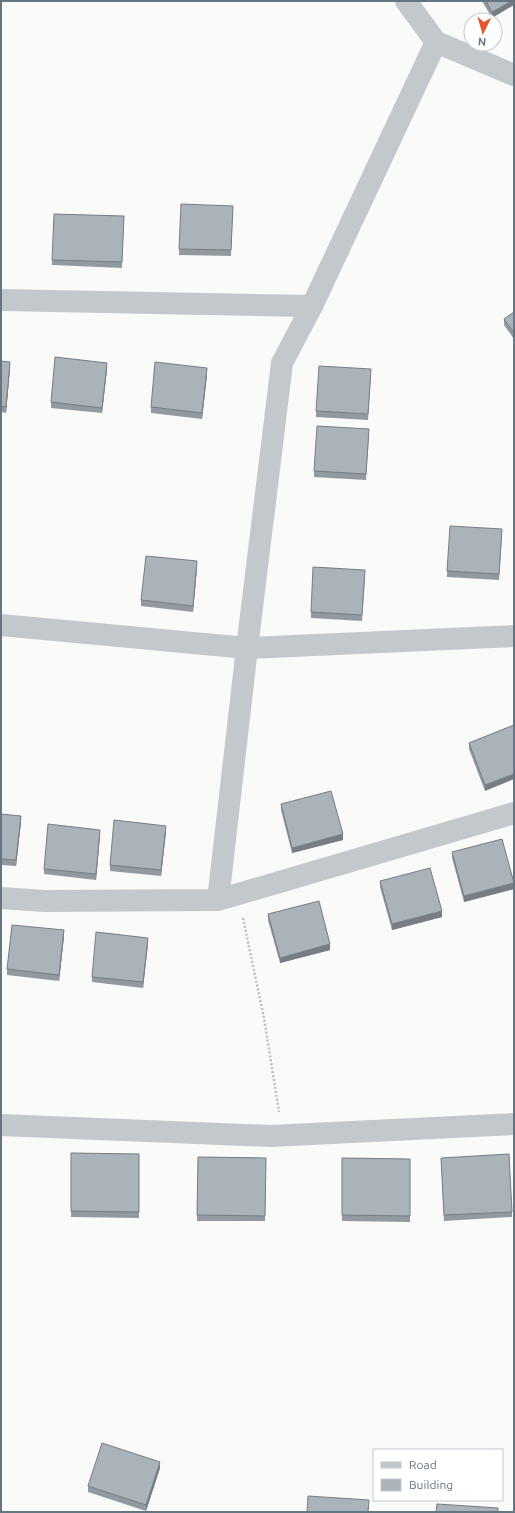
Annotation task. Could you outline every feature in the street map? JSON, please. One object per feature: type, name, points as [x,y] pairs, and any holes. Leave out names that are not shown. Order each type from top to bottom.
[{"type":"street","points":[[406,1],[436,42],[514,74]]},
{"type":"street","points":[[228,897],[247,648],[282,363],[312,306],[436,42]]},
{"type":"street","points":[[1,300],[312,306]]},
{"type":"street","points":[[1,624],[247,648],[514,636]]},
{"type":"street","points":[[1,898],[45,901],[228,897],[514,813]]},
{"type":"street","points":[[1,1125],[282,1136],[514,1124]]},
{"type":"path","points":[[228,897],[264,1018],[282,1136]]},
{"type":"building","points":[[486,1],[512,1],[492,12]]},
{"type":"building","points":[[181,204],[233,206],[231,250],[179,249]]},
{"type":"building","points":[[54,214],[124,216],[122,262],[52,260]]},
{"type":"building","points":[[514,312],[514,333],[504,319]]},
{"type":"building","points":[[55,357],[107,363],[102,408],[51,402]]},
{"type":"building","points":[[1,361],[10,362],[6,407],[1,406]]},
{"type":"building","points":[[155,362],[207,368],[202,413],[151,407]]},
{"type":"building","points":[[319,366],[371,369],[368,414],[316,411]]},
{"type":"building","points":[[317,426],[369,429],[366,474],[314,471]]},
{"type":"building","points":[[450,526],[502,529],[499,574],[447,571]]},
{"type":"building","points":[[146,556],[197,561],[193,606],[141,600]]},
{"type":"building","points":[[313,567],[365,570],[362,615],[311,612]]},
{"type":"building","points":[[514,725],[514,774],[485,785],[469,743]]},
{"type":"building","points":[[331,791],[343,834],[292,848],[281,804]]},
{"type":"building","points":[[1,814],[21,816],[16,860],[1,859]]},
{"type":"building","points":[[114,820],[166,826],[161,870],[110,865]]},
{"type":"building","points":[[48,824],[100,830],[96,874],[44,869]]},
{"type":"building","points":[[502,839],[514,883],[464,896],[452,852]]},
{"type":"building","points":[[430,868],[442,911],[392,924],[380,881]]},
{"type":"building","points":[[319,901],[330,944],[280,958],[268,914]]},
{"type":"building","points":[[12,925],[64,930],[59,975],[7,969]]},
{"type":"building","points":[[96,932],[148,938],[143,982],[92,977]]},
{"type":"building","points":[[71,1153],[139,1154],[139,1212],[71,1211]]},
{"type":"building","points":[[509,1154],[512,1212],[444,1215],[441,1158]]},
{"type":"building","points":[[198,1157],[266,1158],[265,1216],[197,1215]]},
{"type":"building","points":[[342,1158],[410,1159],[410,1216],[342,1215]]},
{"type":"building","points":[[102,1443],[160,1462],[146,1505],[88,1486]]},
{"type":"building","points":[[308,1496],[369,1500],[368,1512],[307,1512]]},
{"type":"building","points":[[437,1504],[498,1508],[498,1512],[436,1512]]}]
